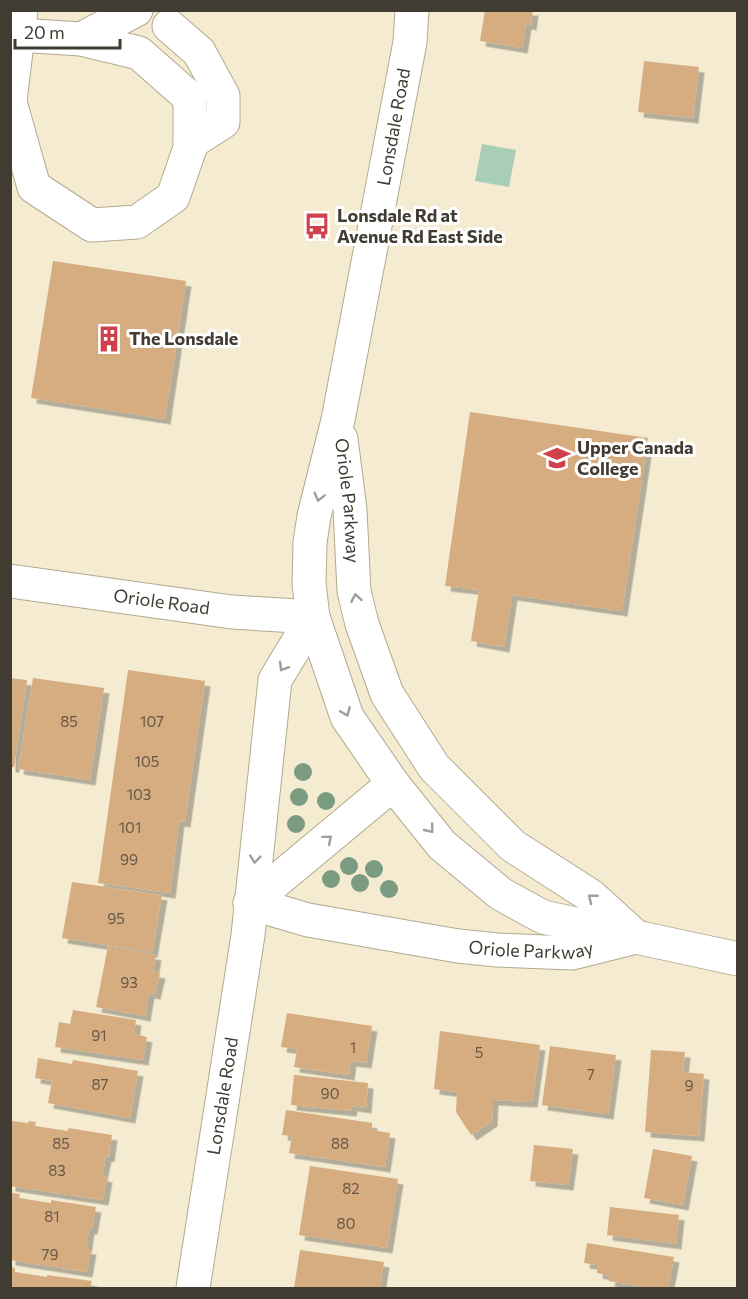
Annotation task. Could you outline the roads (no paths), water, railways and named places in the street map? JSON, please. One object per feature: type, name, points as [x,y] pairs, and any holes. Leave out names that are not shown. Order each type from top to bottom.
[{"type":"main road","points":[[81,39],[136,10]]},
{"type":"main road","name":"Lonsdale Road","points":[[338,420],[410,42],[412,10]]},
{"type":"main road","points":[[177,18],[223,96],[223,122],[190,143]]},
{"type":"main road","points":[[177,18],[207,28],[225,51],[244,90]]},
{"type":"main road","points":[[19,23],[81,39],[139,53],[190,98],[190,148],[173,196],[137,222],[92,225],[34,187],[10,102],[19,23]]},
{"type":"main road","name":"Oriole Parkway","points":[[338,420],[314,516],[310,543],[309,584],[313,617],[347,717],[393,784],[442,845],[501,894],[543,917],[738,959]]},
{"type":"main road","name":"Oriole Parkway","points":[[338,420],[350,510],[354,591],[362,624],[387,694],[434,766],[513,846],[591,896],[636,937]]},
{"type":"main road","name":"Oriole Road","points":[[10,582],[232,612],[313,617],[344,625],[363,647],[387,694]]},
{"type":"main road","name":"Lonsdale Road","points":[[193,1288],[248,935],[275,680],[313,617]]},
{"type":"main road","points":[[250,903],[393,784]]},
{"type":"main road","name":"Oriole Parkway","points":[[250,903],[308,920],[458,946],[497,950],[572,953],[636,937]]},
{"type":"place","name":"Lonsdale Rd at Avenue Rd East Side","points":[[317,226]]},
{"type":"place","name":"The Lonsdale","points":[[109,339]]},
{"type":"place","name":"Upper Canada College","points":[[557,458]]}]
